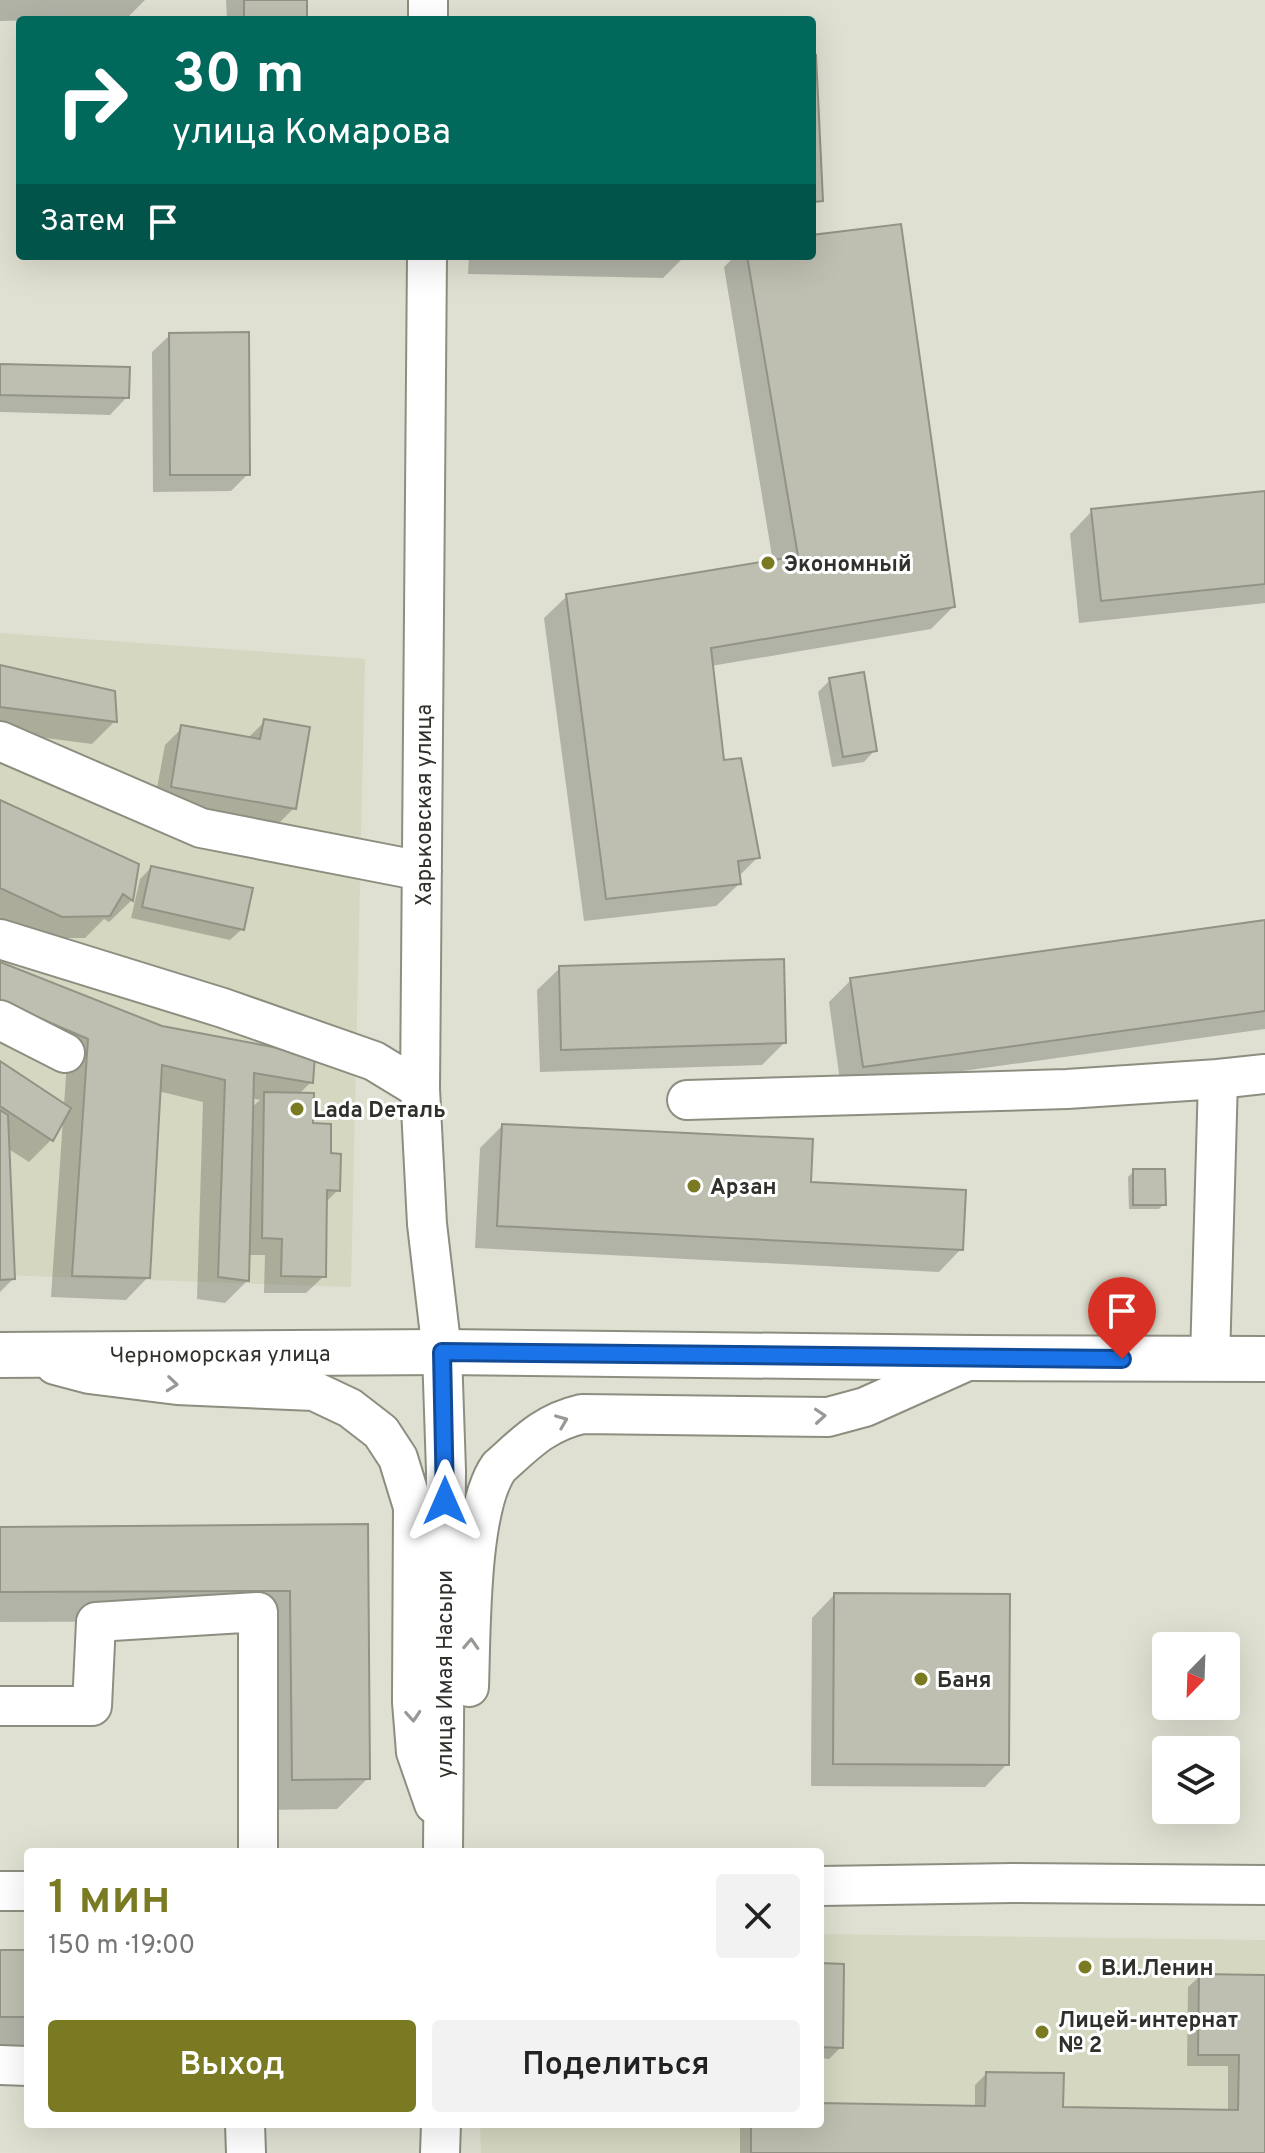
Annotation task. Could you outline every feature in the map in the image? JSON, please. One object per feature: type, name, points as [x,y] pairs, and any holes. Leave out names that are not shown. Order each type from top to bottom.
[{"type":"main road","name":"Черноморская улица","points":[[7,1355],[442,1352],[1265,1359]]},
{"type":"street","name":"Харьковская улица","points":[[427,260],[420,1089],[427,1224],[442,1352]]},
{"type":"street","points":[[0,741],[201,828],[422,871]]},
{"type":"street","points":[[0,939],[223,1008],[374,1061],[420,1089]]},
{"type":"street","points":[[0,1020],[65,1053]]},
{"type":"street","points":[[687,1100],[1067,1089],[1265,1074]]},
{"type":"street","points":[[1210,1359],[1218,1079]]},
{"type":"street","name":"улица Имая Насыри","points":[[442,1352],[446,1471],[443,1842]]},
{"type":"street","points":[[7,1355],[89,1374],[177,1385],[314,1391],[350,1408],[381,1432],[398,1458],[413,1507],[412,1702],[416,1752],[443,1842]]},
{"type":"street","points":[[443,1842],[464,1750],[475,1556],[484,1503],[499,1467],[535,1435],[560,1419],[582,1414],[828,1417],[865,1407],[974,1358]]},
{"type":"street","points":[[0,1706],[92,1706],[96,1622],[258,1612],[258,1848]]},
{"type":"street","points":[[824,1886],[1013,1883],[1265,1885]]},
{"type":"street","points":[[0,1891],[24,1891]]},
{"type":"street","points":[[0,2065],[24,2066]]},
{"type":"street","points":[[245,2128],[246,2153]]},
{"type":"street","points":[[440,2153],[441,2128]]},
{"type":"shaded area","points":[[0,633],[365,659],[351,1287],[0,1275]]},
{"type":"shaded area","name":"Лицей-интернат № 2","points":[[824,1934],[1265,1940],[1265,2153],[481,2153],[480,2128],[824,2128]]},
{"type":"building","points":[[244,0],[307,0],[307,16],[244,16]]},
{"type":"building","points":[[816,55],[823,201],[816,202]]},
{"type":"building","points":[[901,224],[955,607],[711,648],[724,760],[741,758],[760,858],[738,861],[741,884],[606,899],[566,594],[798,556],[748,260],[816,260],[816,235]]},
{"type":"building","points":[[249,332],[250,475],[170,475],[169,333]]},
{"type":"building","points":[[0,364],[130,367],[129,398],[0,395]]},
{"type":"building","points":[[1265,491],[1265,584],[1101,601],[1091,509]]},
{"type":"building","points":[[0,665],[115,691],[117,722],[0,707]]},
{"type":"building","points":[[864,672],[877,751],[843,757],[829,678]]},
{"type":"building","points":[[264,719],[310,727],[296,809],[171,787],[181,725],[260,739]]},
{"type":"building","points":[[0,800],[139,864],[133,901],[123,894],[110,916],[62,917],[0,888]]},
{"type":"building","points":[[151,866],[253,888],[244,930],[142,907]]},
{"type":"building","points":[[1265,920],[1265,1011],[863,1067],[850,978]]},
{"type":"building","points":[[784,959],[786,1043],[561,1050],[559,966]]},
{"type":"building","points":[[0,962],[162,1026],[315,1055],[313,1083],[254,1073],[249,1281],[218,1277],[225,1080],[162,1065],[150,1278],[72,1276],[88,1039],[0,1001]]},
{"type":"building","points":[[0,1061],[71,1108],[53,1141],[0,1106]]},
{"type":"building","points":[[264,1092],[314,1093],[313,1123],[331,1124],[331,1153],[341,1154],[340,1191],[327,1190],[326,1277],[281,1276],[282,1239],[262,1238]]},
{"type":"building","points":[[0,1110],[8,1115],[15,1279],[0,1280]]},
{"type":"building","name":"Арзан","points":[[502,1124],[813,1139],[811,1182],[966,1190],[963,1250],[497,1226]]},
{"type":"building","points":[[1133,1169],[1165,1169],[1166,1205],[1133,1205]]},
{"type":"building","points":[[368,1524],[370,1779],[292,1780],[290,1591],[0,1592],[0,1527]]},
{"type":"building","name":"Баня","points":[[834,1593],[1010,1594],[1009,1765],[833,1764]]},
{"type":"building","points":[[0,1950],[24,1950],[24,2017],[0,2017]]},
{"type":"building","points":[[824,1963],[844,1964],[843,2048],[824,2047]]},
{"type":"building","points":[[1199,1974],[1265,1975],[1265,2153],[751,2153],[751,2128],[824,2128],[824,2103],[985,2106],[986,2072],[1064,2073],[1063,2107],[1238,2110],[1239,2055],[1198,2055]]},
{"type":"place","name":"Экономный","points":[[768,563]]},
{"type":"place","name":"Lada Dеталь","points":[[297,1109]]},
{"type":"place","name":"Арзан","points":[[694,1186]]},
{"type":"place","name":"Баня","points":[[921,1679]]},
{"type":"place","name":"В.И.Ленин","points":[[1085,1967]]},
{"type":"place","name":"Лицей-интернат № 2","points":[[1042,2032]]},
{"type":"route","points":[[445,1501],[442,1352],[1122,1359]]}]
